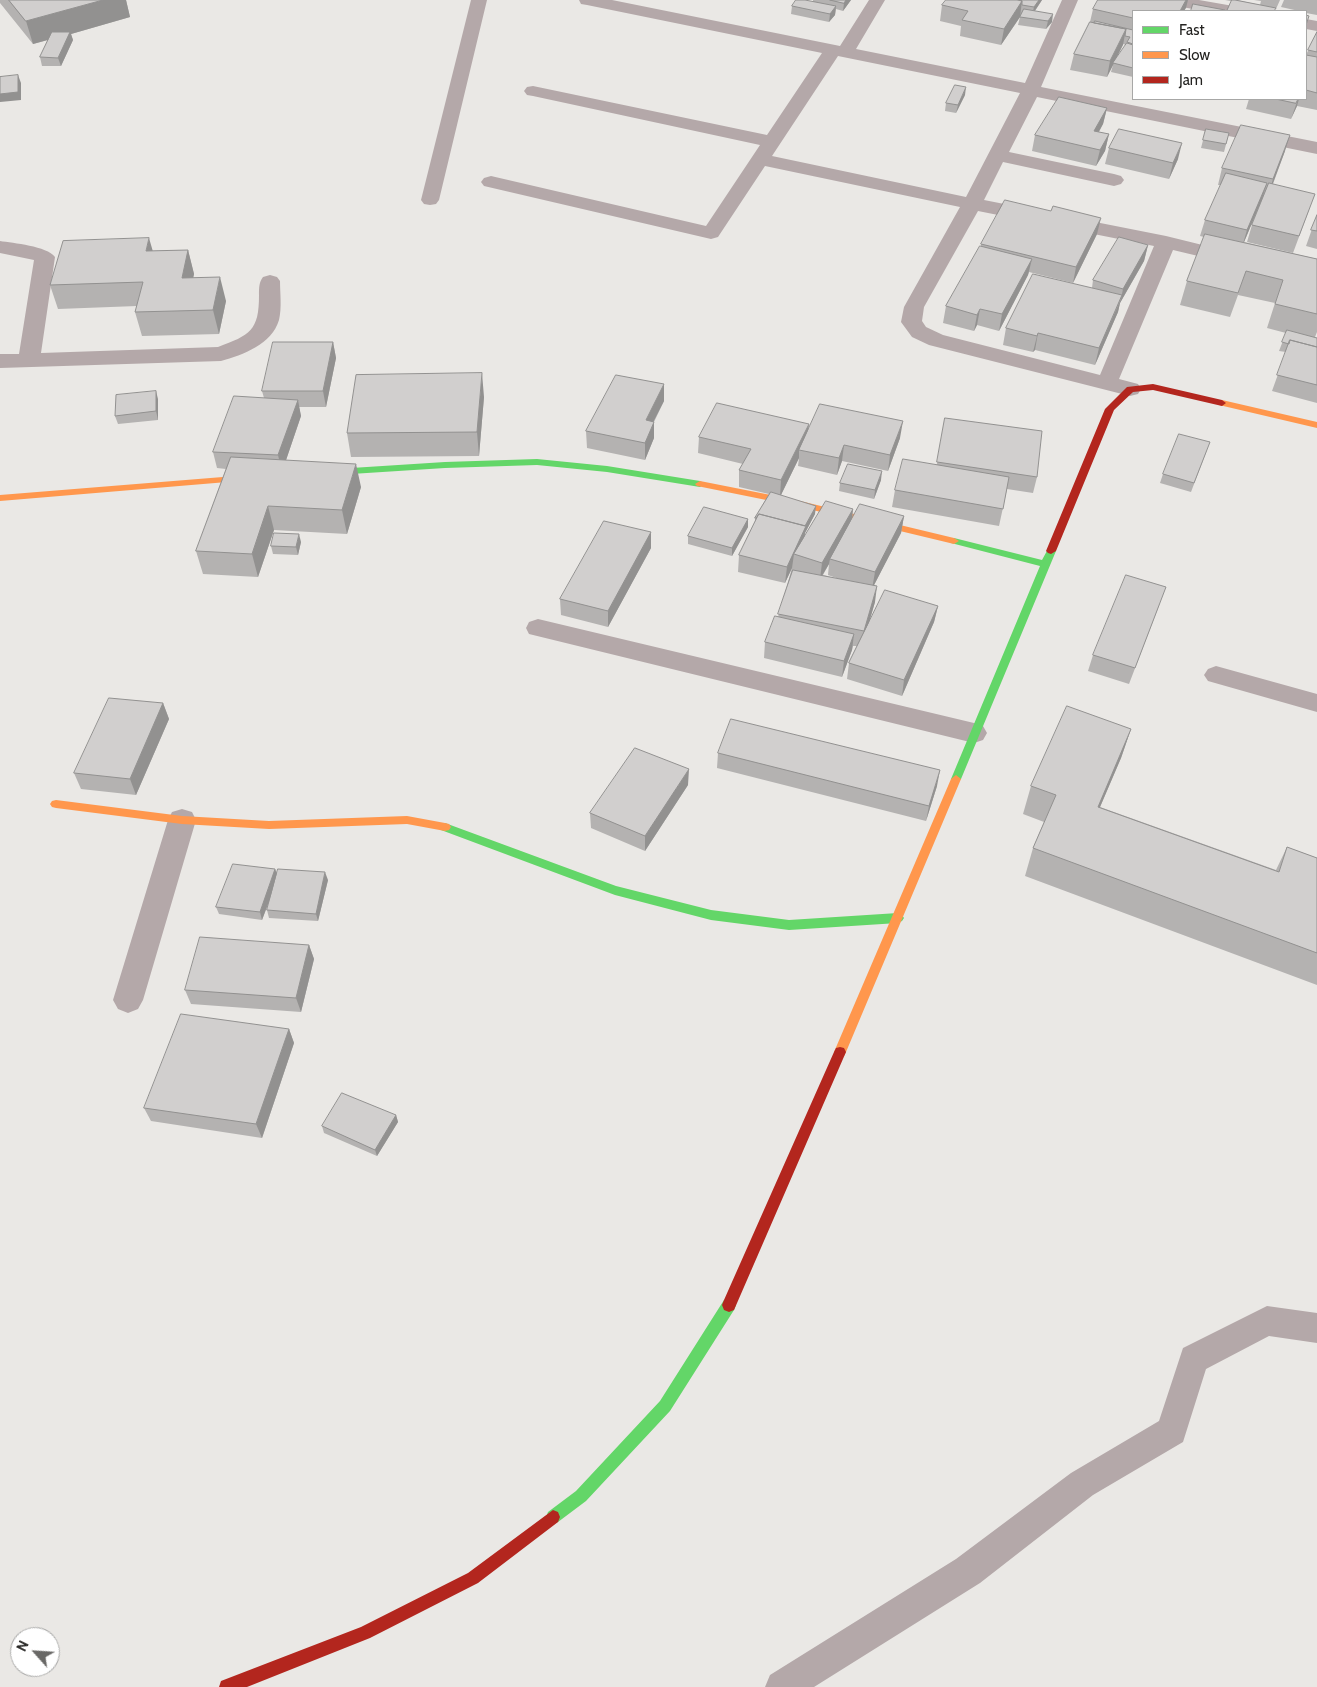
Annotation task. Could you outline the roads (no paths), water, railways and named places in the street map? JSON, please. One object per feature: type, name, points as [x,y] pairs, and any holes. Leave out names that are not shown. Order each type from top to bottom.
[{"type":"street","points":[[587,0],[1317,148]]},
{"type":"street","points":[[491,182],[711,233],[772,142],[877,0]]},
{"type":"street","points":[[1070,0],[1031,90],[972,204],[914,308],[911,322],[919,332],[936,340],[1130,389],[1153,386],[1317,425]]},
{"type":"street","points":[[1170,0],[1227,10]]},
{"type":"street","points":[[533,91],[772,142]]},
{"type":"street","points":[[998,154],[1114,180]]},
{"type":"street","points":[[760,159],[972,204],[1166,242],[1251,262]]},
{"type":"street","points":[[1107,383],[1166,242]]},
{"type":"street","points":[[0,247],[25,250],[44,257],[29,359]]},
{"type":"street","points":[[0,361],[221,354],[243,346],[260,332],[268,321],[270,282]]},
{"type":"street","points":[[232,1684],[366,1633],[473,1578],[581,1496],[664,1406],[726,1313],[898,918],[1110,409],[1130,389]]},
{"type":"street","points":[[306,474],[469,464],[542,462],[648,475],[766,496],[875,520],[1044,564]]},
{"type":"street","points":[[0,498],[268,476]]},
{"type":"street","points":[[538,628],[974,733]]},
{"type":"street","points":[[56,804],[182,820],[269,825],[407,820],[446,828],[615,890],[711,915],[789,925],[898,918]]},
{"type":"street","points":[[128,1000],[182,820]]},
{"type":"lane","points":[[430,200],[479,0]]},
{"type":"lane","points":[[1216,675],[1317,703]]},
{"type":"lane","points":[[782,1687],[968,1571],[1082,1484],[1172,1431],[1194,1360],[1267,1321],[1317,1328]]}]
